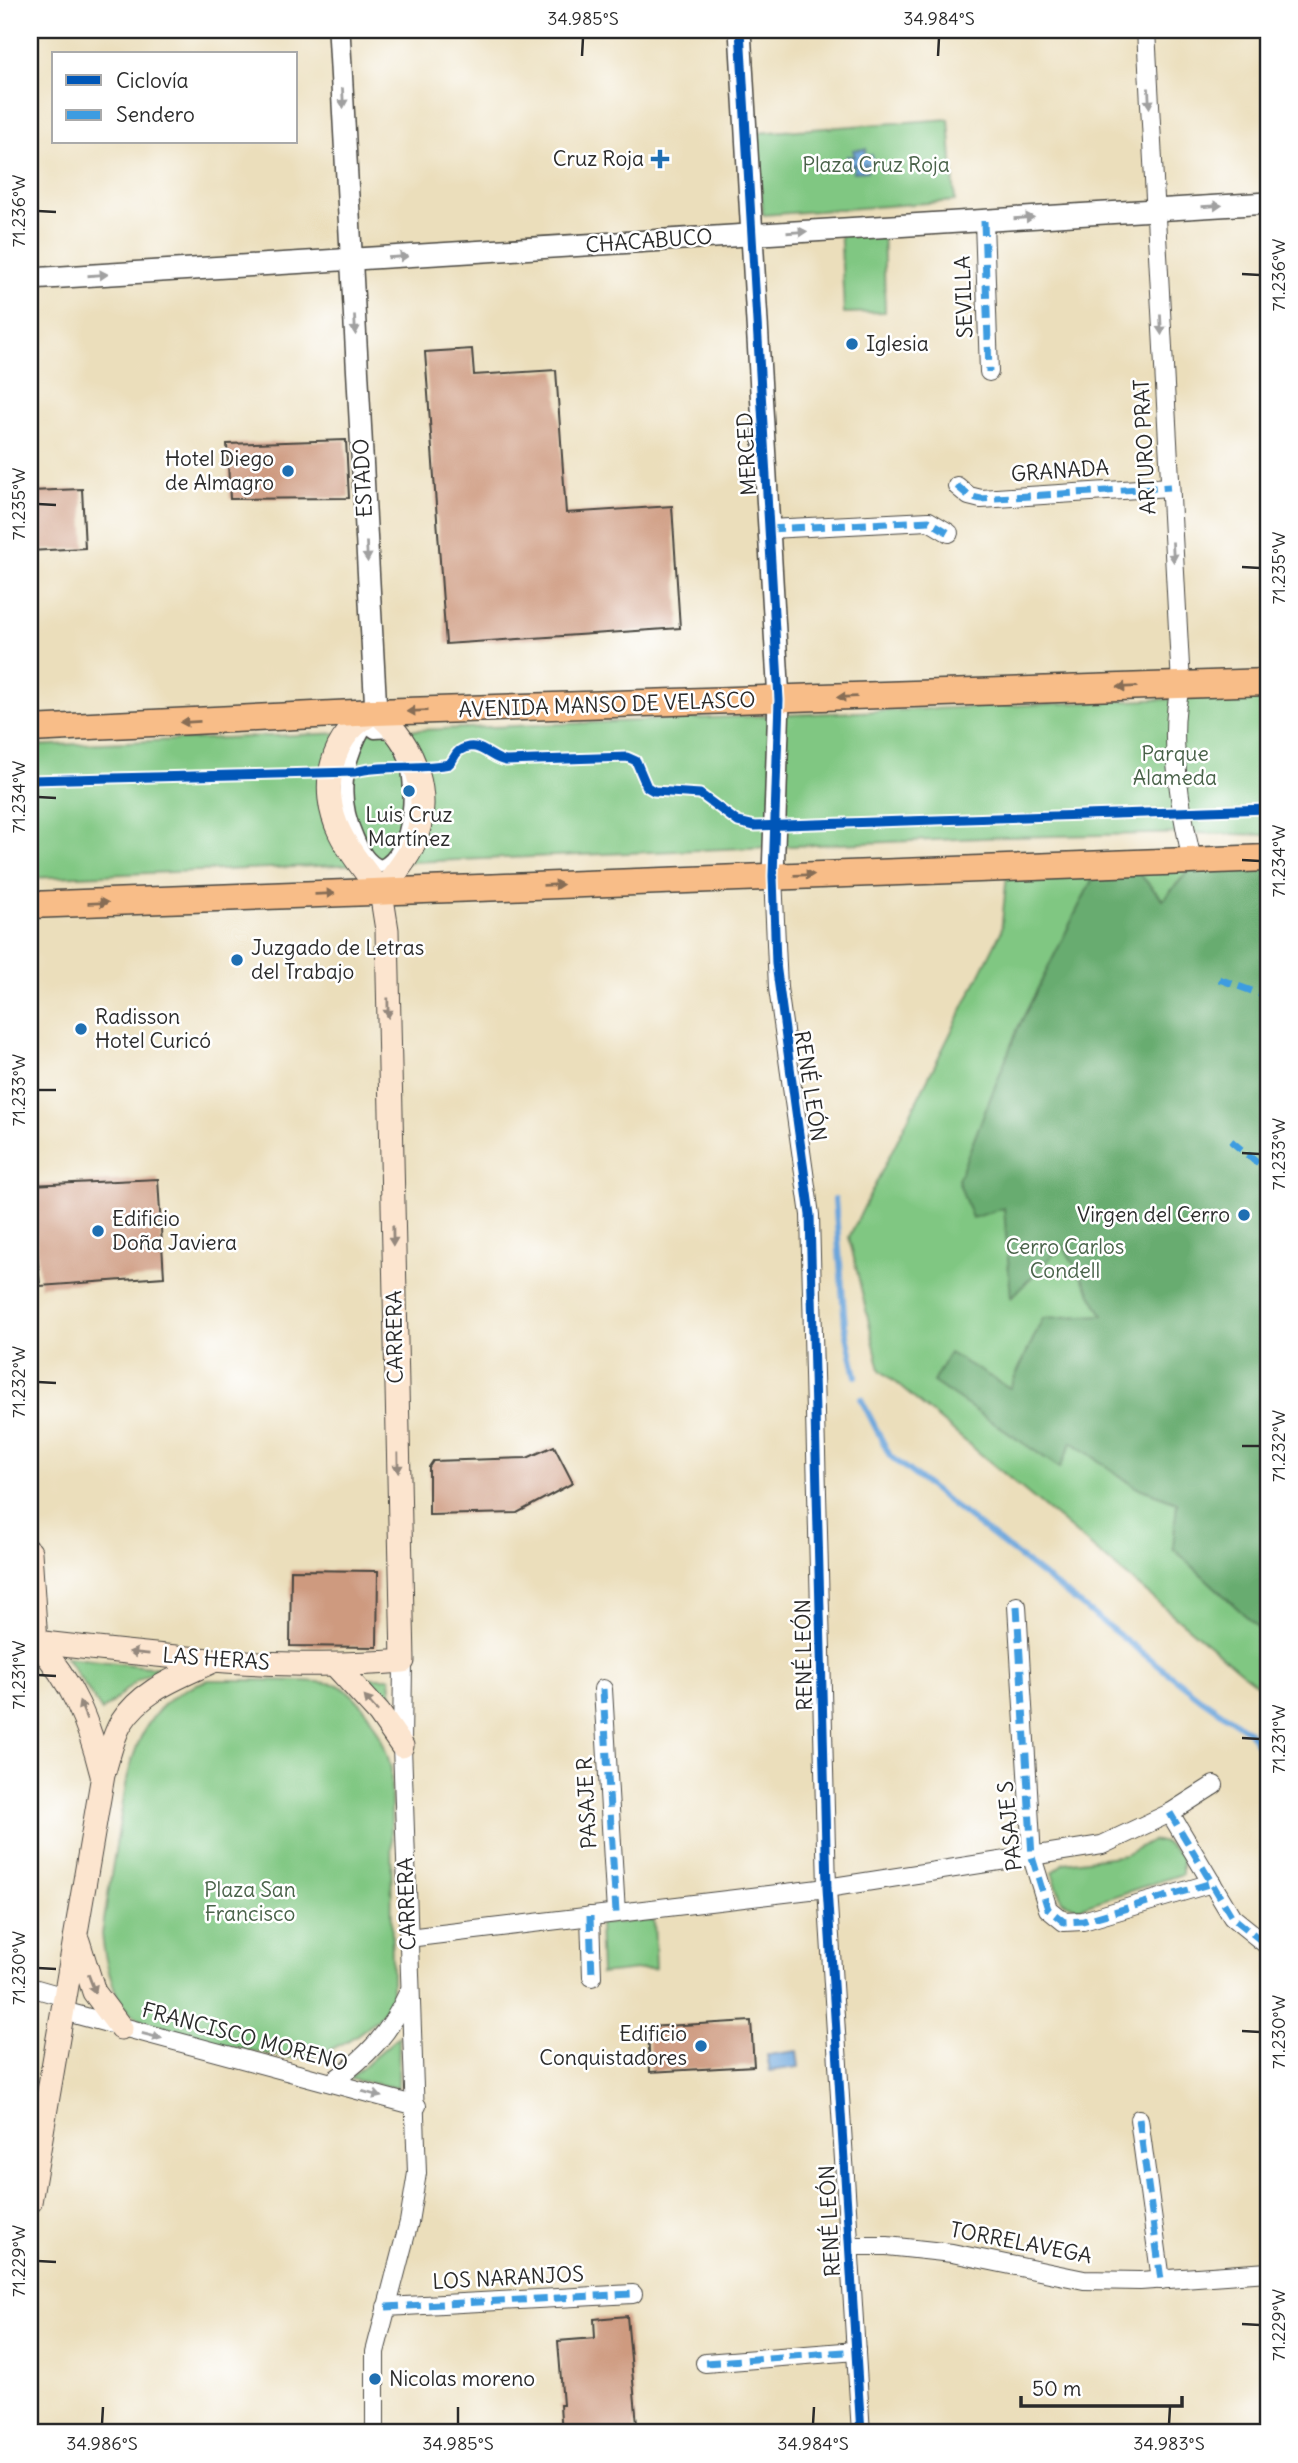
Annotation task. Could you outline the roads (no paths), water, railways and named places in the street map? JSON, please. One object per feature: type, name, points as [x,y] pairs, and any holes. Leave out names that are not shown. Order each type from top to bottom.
[{"type":"main road","name":"AVENIDA MANSO DE VELASCO","points":[[30,729],[375,722],[779,700],[1268,682]]},
{"type":"main road","points":[[375,722],[400,735],[410,752],[417,769],[422,802],[412,847],[381,892],[339,832],[330,800],[331,772],[338,745],[355,724],[375,722]]},
{"type":"main road","points":[[30,905],[1268,858]]},
{"type":"main road","name":"CARRERA","points":[[381,892],[387,930],[402,1661]]},
{"type":"main road","points":[[30,1552],[33,1642],[59,1667],[77,1697],[92,1734],[103,1775]]},
{"type":"main road","name":"LAS HERAS","points":[[33,1642],[213,1661],[336,1666],[402,1661]]},
{"type":"main road","points":[[30,2202],[103,1775],[120,1725],[135,1706],[152,1690],[213,1661]]},
{"type":"main road","points":[[336,1666],[379,1713],[402,1746]]},
{"type":"main road","points":[[76,1934],[94,1992],[121,2028]]},
{"type":"street","name":"ESTADO","points":[[339,30],[375,722]]},
{"type":"street","name":"MERCED","points":[[740,30],[779,700],[773,876]]},
{"type":"street","name":"ARTURO PRAT","points":[[1146,30],[1181,685],[1176,703],[1180,810],[1192,860]]},
{"type":"street","name":"CHACABUCO","points":[[30,279],[1268,203]]},
{"type":"street","name":"SEVILLA","points":[[984,220],[989,372]]},
{"type":"street","name":"GRANADA","points":[[957,486],[969,496],[981,499],[1170,486]]},
{"type":"street","points":[[769,528],[929,521],[949,533]]},
{"type":"street","points":[[375,722],[391,731],[404,756],[411,796],[398,848],[387,864],[381,866],[374,864],[362,848],[350,821],[345,797],[345,778],[351,754],[366,726],[375,722]]},
{"type":"street","name":"RENÉ LEÓN","points":[[773,876],[778,988],[810,1215],[827,1888],[861,2433]]},
{"type":"street","name":"PASAJE S","points":[[1017,1606],[1032,1857],[1048,1909],[1064,1922],[1083,1921],[1212,1883]]},
{"type":"street","name":"CARRERA","points":[[374,2433],[374,2366],[386,2307],[414,2200],[416,2106],[408,1938],[402,1661]]},
{"type":"street","name":"PASAJE R","points":[[603,1689],[616,1913]]},
{"type":"street","points":[[408,1938],[827,1888],[1102,1845],[1170,1814],[1214,1785]]},
{"type":"street","points":[[1170,1814],[1232,1917],[1268,1946]]},
{"type":"street","points":[[590,1916],[592,1977]]},
{"type":"street","name":"FRANCISCO MORENO","points":[[30,1987],[121,2028],[416,2106]]},
{"type":"street","name":"CARRERA","points":[[332,2082],[362,2060],[381,2041],[395,2022],[410,1989]]},
{"type":"street","points":[[1139,2119],[1161,2280]]},
{"type":"street","name":"TORRELAVEGA","points":[[849,2246],[952,2253],[1084,2280],[1161,2280],[1268,2272]]},
{"type":"street","name":"LOS NARANJOS","points":[[386,2307],[633,2294]]},
{"type":"street","points":[[705,2363],[856,2351]]},
{"type":"water","points":[[866,149],[864,157],[872,155],[873,166],[864,164],[867,171],[853,172],[855,164],[847,167],[847,156],[855,157],[853,150]]},
{"type":"water","points":[[797,2051],[799,2067],[770,2071],[767,2055]]},
{"type":"waterway","points":[[835,1199],[845,1326],[856,1376]]},
{"type":"waterway","points":[[861,1399],[890,1456],[1200,1698],[1248,1731],[1268,1757]]},
{"type":"place","name":"Cruz Roja","points":[[660,159]]},
{"type":"place","name":"Iglesia","points":[[852,344]]},
{"type":"place","name":"Hotel Diego de Almagro","points":[[288,471]]},
{"type":"place","name":"Luis Cruz Martínez","points":[[409,791]]},
{"type":"place","name":"Juzgado de Letras del Trabajo","points":[[237,960]]},
{"type":"place","name":"Radisson Hotel Curicó","points":[[81,1029]]},
{"type":"place","name":"Virgen del Cerro","points":[[1244,1215]]},
{"type":"place","name":"Edificio Doña Javiera","points":[[98,1231]]},
{"type":"place","name":"Edificio Conquistadores","points":[[701,2046]]},
{"type":"place","name":"Nicolas moreno","points":[[375,2379]]},
{"type":"park label","name":"Plaza Cruz Roja","points":[[876,165]]},
{"type":"park label","name":"Parque Alameda","points":[[1175,766]]},
{"type":"park label","name":"Cerro Carlos Condell","points":[[1065,1259]]},
{"type":"park label","name":"Plaza San Francisco","points":[[250,1902]]}]
